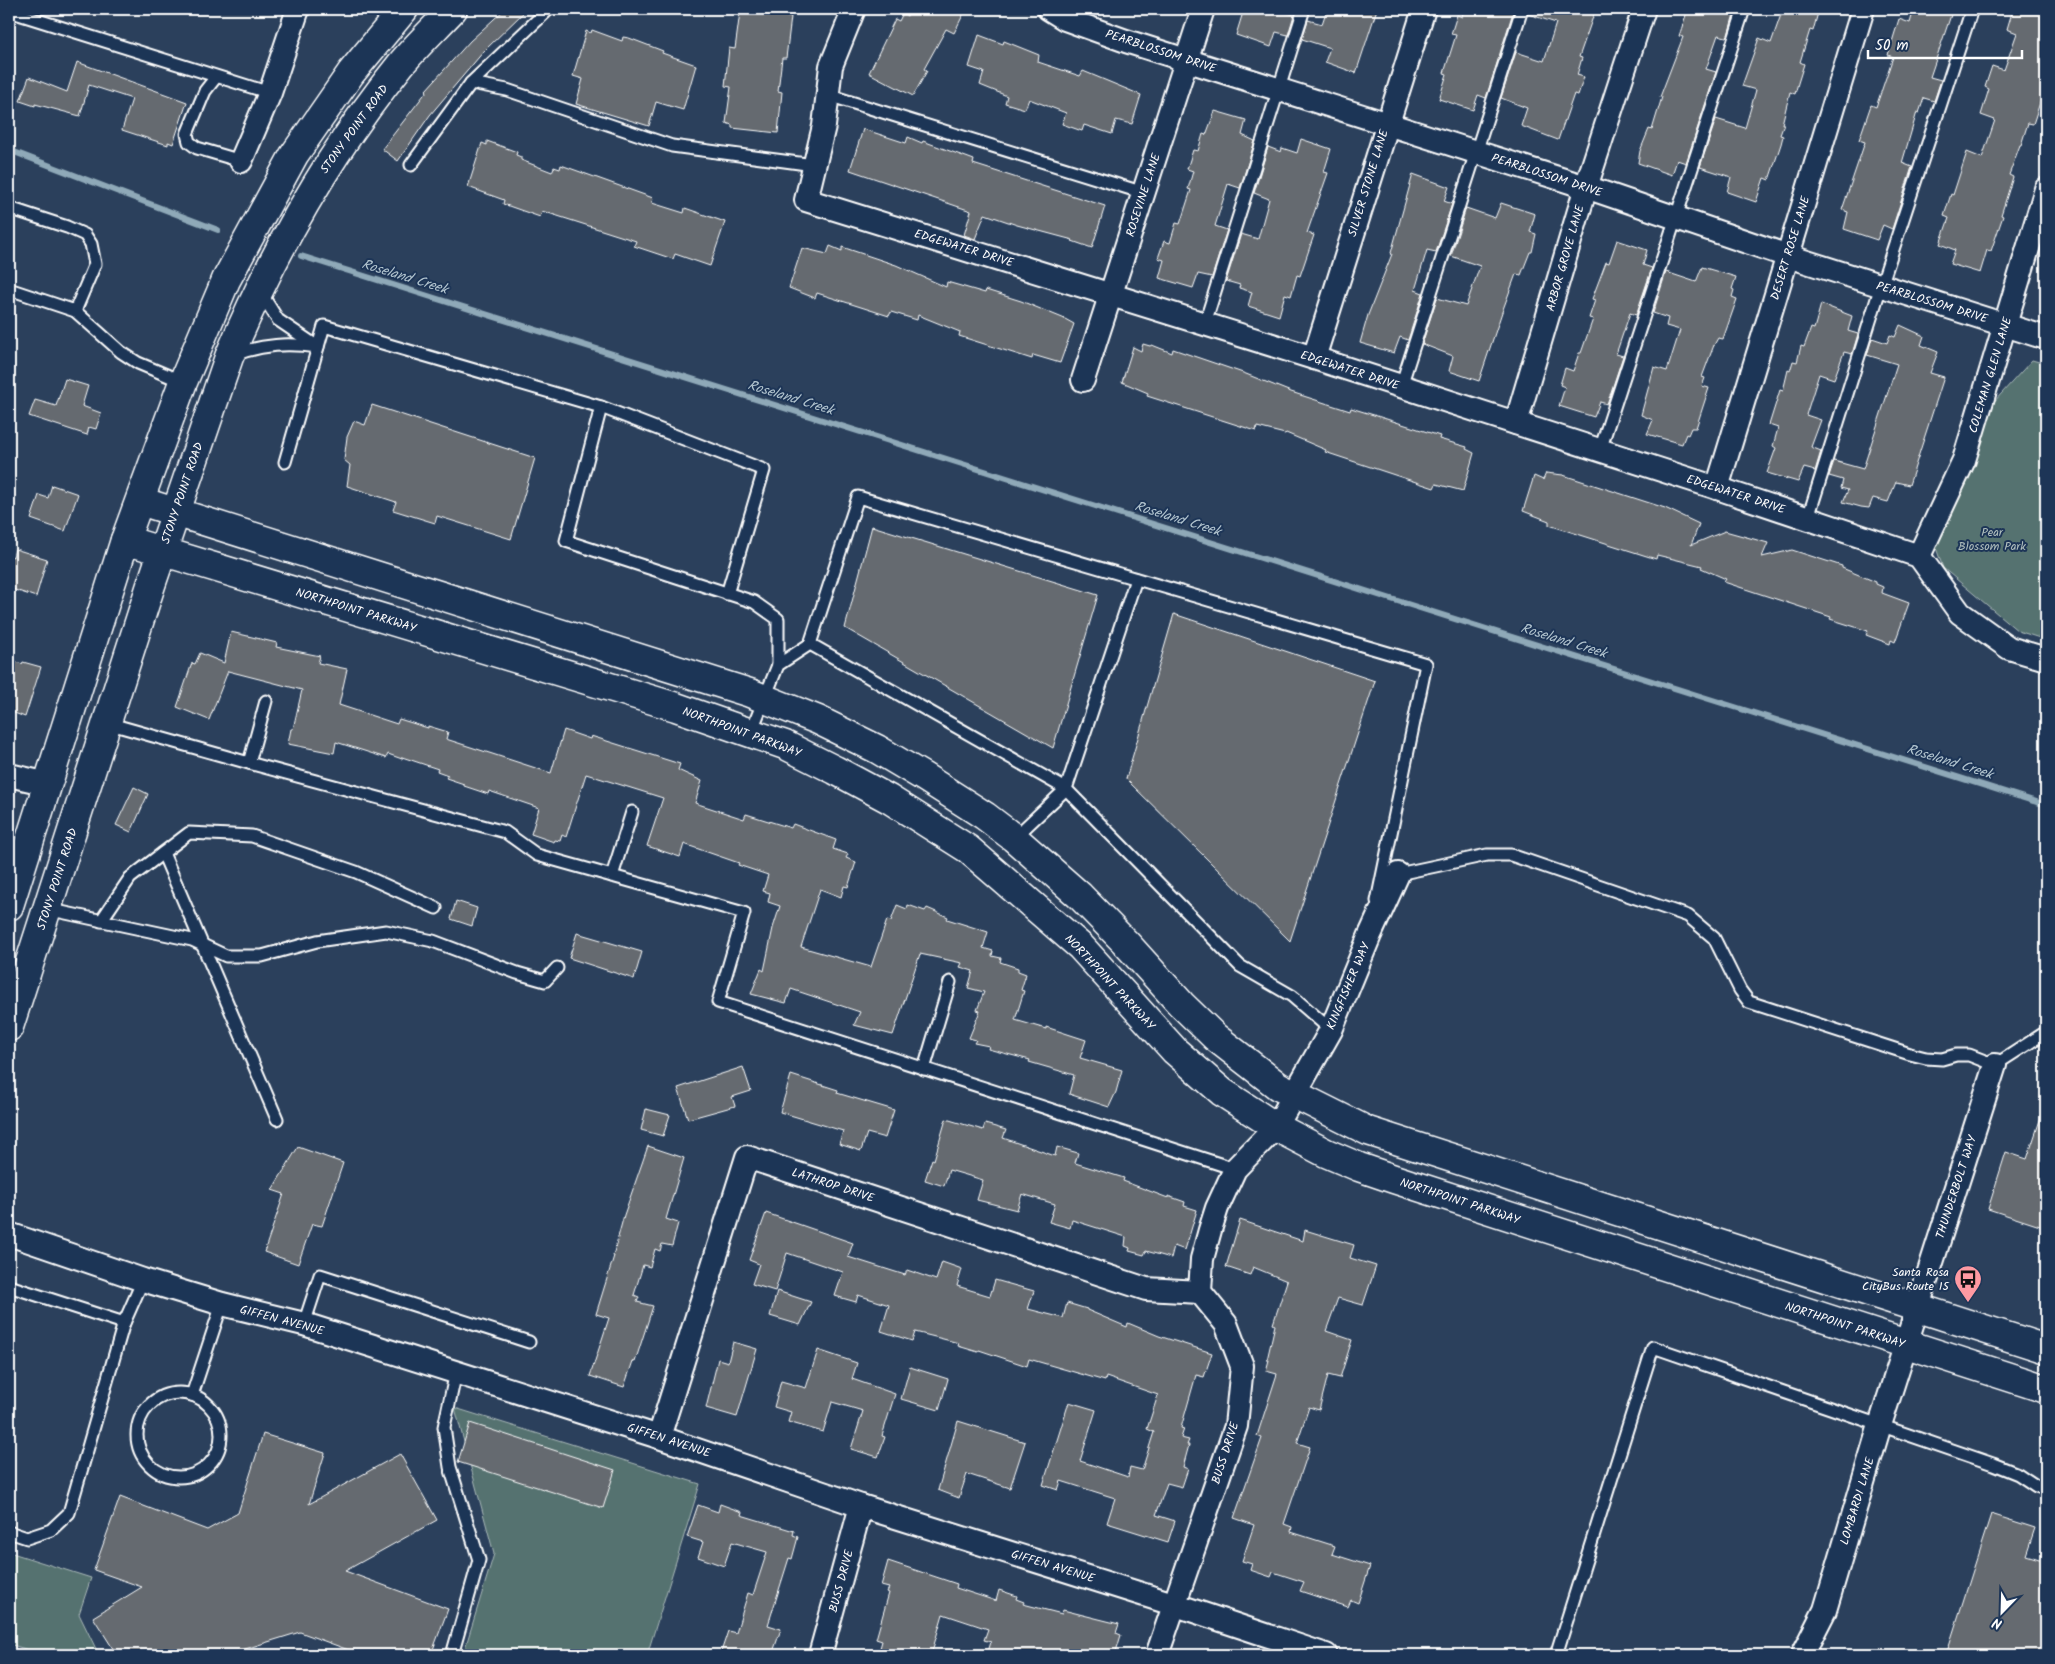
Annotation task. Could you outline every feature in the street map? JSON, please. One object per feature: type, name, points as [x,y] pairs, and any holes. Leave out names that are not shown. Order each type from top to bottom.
[{"type":"street","points":[[241,161],[270,93],[298,9]]},
{"type":"street","points":[[9,906],[125,540],[183,382],[226,280],[294,155],[351,73],[404,9]]},
{"type":"street","name":"STONY POINT ROAD","points":[[9,1027],[175,512],[229,357],[259,289],[294,223],[333,156],[402,64],[453,9]]},
{"type":"street","name":"EDGEWATER DRIVE","points":[[854,9],[831,66],[824,126],[806,200],[1205,323],[1600,450],[1919,556]]},
{"type":"street","name":"PEARBLOSSOM DRIVE","points":[[1049,9],[1065,19],[1186,60],[1586,187],[1788,256],[2046,338]]},
{"type":"street","name":"ROSEVINE LANE","points":[[1083,380],[1203,9]]},
{"type":"street","name":"SILVER STONE LANE","points":[[1314,358],[1386,124],[1424,9]]},
{"type":"street","name":"ARBOR GROVE LANE","points":[[1516,423],[1586,187],[1644,9]]},
{"type":"street","name":"DESERT ROSE LANE","points":[[1716,488],[1863,9]]},
{"type":"street","name":"COLEMAN GLEN LANE","points":[[1919,556],[1964,460],[2046,189]]},
{"type":"street","points":[[140,501],[764,699],[818,720],[877,749],[924,777],[1014,838],[1097,912],[1181,1004],[1215,1037],[1278,1086],[1368,1131],[1403,1144],[2046,1349]]},
{"type":"street","name":"NORTHPOINT PARKWAY","points":[[125,540],[657,702],[785,745],[889,799],[968,849],[1081,947],[1175,1051],[1222,1092],[1276,1127],[1326,1153],[1368,1170],[2046,1389]]},
{"type":"street","points":[[1919,556],[1960,613],[2009,648],[2046,659]]},
{"type":"street","points":[[9,775],[48,784]]},
{"type":"street","name":"KINGFISHER WAY","points":[[1276,1127],[1331,1030],[1370,935],[1398,874]]},
{"type":"street","name":"THUNDERBOLT WAY","points":[[1906,1345],[1995,1065]]},
{"type":"street","points":[[1200,1292],[1202,1259],[1217,1208],[1235,1169],[1276,1127]]},
{"type":"street","name":"LATHROP DRIVE","points":[[659,1436],[747,1157],[1146,1289],[1200,1292]]},
{"type":"street","name":"GIFFEN AVENUE","points":[[9,1234],[143,1280],[222,1304],[304,1324],[659,1436],[861,1506],[1173,1604],[1326,1655]]},
{"type":"street","name":"BUSS DRIVE","points":[[1157,1655],[1173,1604],[1236,1426],[1242,1366],[1226,1324],[1200,1292]]},
{"type":"street","name":"LOMBARDI LANE","points":[[1802,1655],[1825,1610],[1906,1345]]},
{"type":"street","name":"BUSS DRIVE","points":[[820,1655],[861,1506]]},
{"type":"lane","points":[[410,165],[471,83],[549,9]]},
{"type":"lane","points":[[1205,323],[1304,9]]},
{"type":"lane","points":[[1401,386],[1522,9]]},
{"type":"lane","points":[[1600,450],[1744,9]]},
{"type":"lane","points":[[1808,518],[1881,286],[1972,9]]},
{"type":"lane","points":[[9,11],[270,93]]},
{"type":"lane","points":[[216,77],[206,91],[187,134],[189,142],[197,148],[241,161]]},
{"type":"lane","points":[[471,83],[507,90],[672,146],[814,165]]},
{"type":"lane","points":[[828,95],[1144,193]]},
{"type":"lane","points":[[9,208],[67,226],[85,235],[91,244],[95,264],[75,311]]},
{"type":"lane","points":[[9,289],[75,311],[121,352],[138,363],[183,382]]},
{"type":"lane","points":[[259,289],[278,320],[318,347]]},
{"type":"lane","points":[[286,462],[324,326],[601,407],[764,470],[727,594]]},
{"type":"lane","points":[[229,357],[272,344],[297,344],[318,347]]},
{"type":"lane","points":[[601,407],[566,542],[754,602],[778,619],[778,665],[751,732]]},
{"type":"lane","points":[[778,665],[810,644],[858,497],[1426,664],[1370,935]]},
{"type":"lane","points":[[1014,838],[1066,789],[1136,579]]},
{"type":"lane","points":[[810,644],[1066,789],[1240,966],[1292,996],[1331,1030]]},
{"type":"lane","points":[[249,763],[266,701]]},
{"type":"lane","points":[[107,723],[505,832],[536,855],[744,913],[718,1002],[1235,1169]]},
{"type":"lane","points":[[612,876],[632,812]]},
{"type":"lane","points":[[101,921],[130,878],[190,833],[252,836],[356,872],[436,908]]},
{"type":"lane","points":[[163,853],[277,1119]]},
{"type":"lane","points":[[1398,874],[1487,855],[1511,855],[1688,916],[1714,938],[1740,990],[1749,1002],[1926,1058],[1942,1059],[1956,1055],[1970,1055],[1995,1065],[2046,1032]]},
{"type":"lane","points":[[47,909],[192,940],[226,956],[262,956],[317,941],[386,931],[433,941],[545,982],[556,968]]},
{"type":"lane","points":[[924,1069],[950,982]]},
{"type":"lane","points":[[304,1324],[320,1275],[529,1342]]},
{"type":"lane","points":[[9,1532],[27,1538],[51,1530],[69,1513],[125,1319],[143,1280]]},
{"type":"lane","points":[[9,1286],[124,1323],[125,1319]]},
{"type":"lane","points":[[192,1395],[222,1304]]},
{"type":"lane","points":[[1556,1655],[1652,1347],[2018,1474],[2046,1490]]},
{"type":"lane","points":[[452,1655],[480,1560],[450,1468],[444,1427],[456,1372]]},
{"type":"lane","points":[[175,1393],[192,1395],[206,1403],[217,1416],[222,1432],[220,1448],[212,1463],[199,1473],[183,1478],[167,1476],[152,1468],[141,1455],[136,1439],[138,1423],[146,1408],[159,1398],[175,1393]]},
{"type":"green space","name":"Pear Blossom Park","points":[[2032,360],[2046,364],[2046,640],[2018,631],[1943,568],[1933,539],[1992,404]]},
{"type":"green space","points":[[455,1408],[700,1484],[647,1655],[463,1655],[494,1554]]},
{"type":"green space","points":[[9,1552],[91,1578],[79,1614],[99,1655],[45,1655],[9,1644]]},
{"type":"building","points":[[505,9],[527,9],[484,51],[430,115],[398,161],[382,149],[426,90],[470,41]]},
{"type":"building","points":[[910,9],[966,9],[954,33],[946,29],[924,69],[927,71],[913,96],[869,73],[895,19],[899,21],[903,13],[907,16]]},
{"type":"building","points":[[1244,9],[1276,9],[1294,15],[1288,35],[1276,32],[1271,47],[1236,35]]},
{"type":"building","points":[[1327,9],[1377,9],[1356,73],[1325,62],[1330,48],[1302,39],[1308,20],[1322,24]]},
{"type":"building","points":[[1464,9],[1514,9],[1486,98],[1478,95],[1473,110],[1439,99],[1447,74],[1444,73],[1456,35],[1451,34],[1457,15],[1462,17]]},
{"type":"building","points":[[1529,9],[1579,9],[1594,14],[1579,57],[1582,58],[1577,75],[1584,77],[1578,95],[1574,94],[1558,140],[1521,126],[1527,108],[1501,98],[1516,52],[1544,61],[1556,23],[1528,14]]},
{"type":"building","points":[[1688,9],[1718,9],[1734,14],[1728,35],[1726,37],[1718,35],[1706,69],[1716,72],[1686,163],[1677,160],[1672,175],[1638,163],[1640,151],[1649,129],[1652,130],[1662,97],[1660,97],[1683,37],[1679,36]]},
{"type":"building","points":[[1783,9],[1819,9],[1813,31],[1810,30],[1800,62],[1804,64],[1795,94],[1790,92],[1780,135],[1783,136],[1781,144],[1769,180],[1764,178],[1756,202],[1727,192],[1731,177],[1700,167],[1716,119],[1745,128],[1756,90],[1742,86],[1759,38],[1771,43]]},
{"type":"building","points":[[1914,9],[1953,9],[1930,77],[1941,80],[1934,101],[1924,98],[1919,113],[1917,112],[1902,163],[1912,167],[1892,229],[1883,225],[1877,240],[1844,229],[1848,212],[1842,210],[1865,142],[1859,140],[1871,105],[1876,107],[1893,57],[1888,55],[1899,19],[1910,23]]},
{"type":"building","points":[[2013,9],[2046,9],[2046,84],[2033,124],[2028,123],[2009,175],[2013,177],[2001,215],[2003,216],[1991,251],[1987,250],[1980,273],[1950,264],[1955,250],[1940,244],[1949,218],[1944,216],[1967,152],[1982,158],[1995,120],[1981,115],[1989,89],[1985,87],[1992,66],[2004,70],[2017,33],[2007,29]]},
{"type":"building","points":[[740,12],[791,17],[786,58],[782,58],[778,91],[782,92],[778,133],[732,128],[732,125],[726,123],[731,87],[725,86],[729,48],[735,49]]},
{"type":"building","points":[[592,30],[622,41],[623,37],[629,38],[663,51],[662,53],[696,65],[683,110],[656,102],[649,126],[576,104],[583,79],[573,76],[586,31],[591,33]]},
{"type":"building","points":[[979,35],[1003,44],[1004,41],[1039,55],[1038,62],[1080,76],[1083,71],[1141,95],[1132,124],[1116,120],[1112,134],[1084,125],[1082,131],[1062,124],[1066,113],[1029,99],[1025,109],[1005,103],[1007,96],[980,85],[984,72],[969,67]]},
{"type":"building","points":[[77,62],[187,102],[173,144],[168,142],[168,145],[122,130],[132,99],[89,85],[80,116],[20,101],[29,77],[67,92]]},
{"type":"building","points":[[1215,111],[1246,120],[1242,135],[1255,141],[1240,188],[1228,184],[1215,226],[1227,230],[1212,277],[1198,274],[1193,288],[1159,278],[1164,260],[1158,258],[1164,241],[1170,243],[1176,223],[1180,224],[1191,190],[1188,189],[1193,171],[1187,169],[1193,150],[1198,151],[1203,134],[1206,135]]},
{"type":"building","points":[[863,129],[906,143],[908,137],[922,143],[923,141],[974,160],[973,164],[1105,206],[1092,248],[1073,240],[985,214],[975,239],[964,235],[971,211],[850,170]]},
{"type":"building","points":[[1301,139],[1331,149],[1324,172],[1328,173],[1307,233],[1314,235],[1300,276],[1297,275],[1291,296],[1285,294],[1279,316],[1248,306],[1252,292],[1239,288],[1240,285],[1226,281],[1241,234],[1258,239],[1269,199],[1254,193],[1268,147],[1281,152],[1282,148],[1297,153]]},
{"type":"building","points":[[487,141],[517,152],[516,155],[521,157],[521,160],[552,172],[554,167],[560,169],[561,165],[653,198],[652,203],[684,213],[685,208],[725,222],[710,266],[675,254],[673,259],[634,246],[636,241],[542,211],[540,217],[503,204],[504,200],[468,187],[482,143],[487,145]]},
{"type":"building","points":[[1413,174],[1449,187],[1444,201],[1452,204],[1436,252],[1427,250],[1415,290],[1423,293],[1408,340],[1400,337],[1394,353],[1360,343],[1368,315],[1392,254]]},
{"type":"building","points":[[1501,203],[1535,214],[1530,232],[1536,234],[1532,252],[1530,252],[1521,275],[1516,274],[1479,381],[1449,371],[1453,356],[1422,344],[1437,298],[1466,306],[1480,266],[1451,256],[1466,208],[1495,218]]},
{"type":"building","points":[[1617,240],[1647,250],[1643,265],[1652,268],[1636,315],[1630,313],[1616,354],[1623,356],[1607,404],[1600,402],[1594,417],[1559,406],[1565,387],[1560,385],[1565,368],[1573,371],[1579,353],[1581,353],[1593,319],[1589,318],[1595,300],[1592,299],[1606,262],[1609,263]]},
{"type":"building","points":[[830,246],[842,251],[842,247],[896,265],[946,287],[947,282],[985,293],[986,290],[1021,301],[1065,319],[1074,324],[1060,363],[1033,355],[1032,359],[959,336],[960,332],[918,315],[917,320],[891,312],[889,316],[817,293],[815,298],[789,288],[802,248],[827,254]]},
{"type":"building","points":[[1702,267],[1736,277],[1732,289],[1734,290],[1732,297],[1737,299],[1723,339],[1718,338],[1714,345],[1702,377],[1705,378],[1702,386],[1709,388],[1696,428],[1691,428],[1682,444],[1647,434],[1653,420],[1641,415],[1654,367],[1667,371],[1680,330],[1666,326],[1668,318],[1653,313],[1666,272],[1696,282]]},
{"type":"building","points":[[1821,304],[1852,316],[1848,331],[1858,334],[1852,354],[1844,352],[1834,379],[1819,374],[1806,415],[1821,420],[1811,447],[1821,451],[1815,471],[1804,468],[1798,482],[1767,473],[1776,448],[1773,446],[1778,428],[1769,425],[1780,390],[1783,391],[1788,370],[1790,371],[1793,361],[1797,362],[1801,346],[1804,347],[1811,328],[1814,329]]},
{"type":"building","points":[[1900,325],[1924,336],[1921,345],[1938,352],[1930,373],[1944,377],[1909,485],[1896,482],[1888,502],[1873,498],[1869,508],[1861,507],[1843,502],[1848,490],[1841,488],[1843,480],[1829,476],[1834,461],[1863,469],[1897,364],[1867,355],[1872,338],[1887,343],[1890,335],[1895,337]]},
{"type":"building","points":[[1143,344],[1152,345],[1172,353],[1173,349],[1246,374],[1291,392],[1350,411],[1351,408],[1377,416],[1440,436],[1439,439],[1467,447],[1466,449],[1474,453],[1463,491],[1436,484],[1434,488],[1325,452],[1326,450],[1286,433],[1257,427],[1256,431],[1147,396],[1148,393],[1122,382],[1133,347],[1141,351]]},
{"type":"building","points":[[65,379],[88,386],[82,406],[101,413],[96,429],[89,427],[87,435],[29,416],[35,400],[56,406]]},
{"type":"building","points":[[372,405],[535,458],[511,539],[437,516],[435,523],[393,510],[396,502],[347,486],[350,465],[344,460],[347,437],[354,421],[365,425]]},
{"type":"building","points":[[1546,473],[1563,475],[1665,508],[1699,524],[1691,545],[1725,531],[1768,543],[1762,557],[1792,550],[1842,566],[1842,568],[1876,582],[1876,584],[1883,587],[1882,593],[1909,603],[1895,642],[1891,640],[1890,644],[1866,635],[1868,631],[1830,619],[1831,617],[1724,582],[1726,579],[1701,568],[1702,566],[1657,555],[1656,559],[1549,525],[1549,521],[1523,511],[1534,476],[1543,480]]},
{"type":"building","points":[[52,485],[78,494],[65,531],[31,519],[39,495],[48,498]]},
{"type":"building","points":[[872,526],[1098,595],[1053,748],[845,628]]},
{"type":"building","points":[[15,549],[47,559],[36,597],[9,588],[9,555],[13,557]]},
{"type":"building","points":[[1174,614],[1375,681],[1290,941],[1126,779]]},
{"type":"building","points":[[231,632],[277,643],[276,647],[320,656],[318,663],[347,669],[339,705],[397,724],[399,719],[448,732],[446,739],[551,773],[564,730],[590,739],[591,736],[680,764],[678,770],[702,781],[695,803],[744,819],[746,814],[791,828],[793,824],[836,840],[833,849],[848,854],[846,858],[856,862],[848,887],[844,886],[841,897],[820,889],[801,947],[871,967],[887,920],[891,921],[897,905],[907,909],[908,905],[925,911],[927,908],[948,917],[947,919],[988,932],[983,948],[993,951],[992,956],[1001,958],[1000,962],[1018,968],[1018,971],[1026,974],[1021,990],[1024,991],[1015,1020],[1046,1029],[1046,1027],[1086,1040],[1080,1058],[1122,1070],[1116,1092],[1109,1107],[1069,1094],[1074,1075],[1029,1062],[1030,1060],[988,1049],[989,1046],[974,1043],[976,1040],[969,1038],[980,1011],[977,1010],[984,992],[968,988],[973,971],[960,967],[962,963],[920,954],[893,1035],[854,1025],[860,1012],[791,989],[786,1003],[751,994],[761,969],[764,971],[773,928],[780,906],[768,902],[770,893],[763,891],[768,875],[684,844],[680,857],[647,846],[663,798],[586,774],[566,837],[562,835],[560,841],[555,840],[554,842],[531,834],[539,808],[489,791],[488,794],[464,786],[464,784],[446,778],[448,775],[437,771],[438,769],[388,754],[386,758],[336,742],[334,753],[288,744],[302,690],[228,671],[209,720],[177,707],[192,663],[195,664],[200,653],[224,663]]},
{"type":"building","points":[[9,659],[22,664],[23,662],[41,667],[25,717],[9,711]]},
{"type":"building","points":[[134,787],[148,794],[131,832],[116,825]]},
{"type":"building","points":[[456,901],[477,908],[472,926],[451,919]]},
{"type":"building","points":[[577,933],[642,952],[634,979],[569,958]]},
{"type":"building","points":[[743,1067],[751,1091],[732,1097],[735,1106],[688,1119],[678,1088]]},
{"type":"building","points":[[791,1075],[838,1090],[837,1093],[894,1110],[885,1138],[867,1133],[861,1151],[839,1144],[843,1131],[780,1112]]},
{"type":"building","points":[[646,1109],[670,1115],[663,1136],[641,1130]]},
{"type":"building","points":[[2043,1111],[2046,1112],[2046,1228],[1988,1209],[2006,1152],[2027,1159]]},
{"type":"building","points":[[946,1119],[983,1130],[985,1124],[1006,1130],[1003,1138],[1055,1156],[1057,1147],[1078,1153],[1075,1163],[1124,1178],[1123,1181],[1168,1198],[1168,1196],[1185,1202],[1184,1206],[1197,1210],[1185,1250],[1174,1246],[1171,1258],[1146,1251],[1144,1255],[1129,1251],[1130,1248],[1125,1246],[1126,1237],[1072,1220],[1070,1228],[1049,1222],[1055,1204],[1022,1194],[1017,1210],[977,1200],[983,1180],[949,1170],[944,1186],[925,1180],[932,1159],[934,1160]]},
{"type":"building","points":[[648,1146],[684,1158],[666,1219],[678,1223],[672,1246],[662,1244],[660,1251],[655,1249],[650,1267],[643,1265],[634,1295],[639,1297],[637,1302],[653,1306],[635,1362],[633,1361],[624,1387],[590,1376],[609,1318],[596,1314],[614,1256],[624,1215]]},
{"type":"building","points":[[298,1147],[343,1163],[322,1226],[312,1224],[298,1264],[264,1252],[284,1194],[272,1190]]},
{"type":"building","points":[[766,1213],[853,1243],[848,1257],[905,1275],[907,1270],[936,1280],[942,1262],[962,1269],[957,1286],[990,1296],[995,1280],[1034,1291],[1028,1309],[1063,1318],[1067,1303],[1087,1309],[1127,1327],[1128,1323],[1159,1336],[1212,1353],[1204,1377],[1196,1375],[1181,1428],[1184,1429],[1181,1438],[1189,1440],[1183,1467],[1188,1469],[1182,1487],[1167,1483],[1156,1515],[1175,1521],[1168,1542],[1107,1523],[1115,1498],[1061,1481],[1058,1490],[1043,1485],[1069,1402],[1096,1410],[1080,1461],[1128,1477],[1130,1467],[1142,1470],[1154,1432],[1147,1429],[1158,1395],[1106,1377],[1105,1381],[1029,1359],[1027,1366],[979,1350],[978,1352],[958,1346],[959,1343],[915,1332],[912,1341],[881,1331],[889,1305],[858,1295],[856,1302],[835,1296],[843,1272],[787,1253],[775,1291],[752,1284],[759,1264],[749,1260]]},
{"type":"building","points":[[1240,1220],[1303,1241],[1305,1230],[1354,1245],[1350,1258],[1376,1266],[1363,1305],[1338,1298],[1326,1331],[1352,1340],[1340,1378],[1328,1375],[1319,1410],[1309,1407],[1297,1443],[1310,1447],[1284,1524],[1292,1527],[1291,1532],[1335,1546],[1332,1554],[1370,1566],[1358,1603],[1351,1600],[1348,1607],[1300,1591],[1304,1582],[1273,1572],[1271,1577],[1250,1570],[1252,1564],[1242,1561],[1254,1525],[1234,1518],[1262,1438],[1257,1436],[1277,1374],[1266,1371],[1269,1360],[1267,1360],[1275,1325],[1273,1324],[1287,1281],[1253,1267],[1250,1275],[1226,1267]]},
{"type":"building","points":[[777,1291],[811,1302],[800,1325],[770,1316]]},
{"type":"building","points":[[733,1342],[757,1349],[737,1417],[706,1408],[718,1359],[728,1362]]},
{"type":"building","points":[[818,1350],[857,1363],[852,1379],[895,1394],[882,1436],[885,1437],[878,1457],[851,1449],[863,1411],[832,1402],[823,1432],[788,1422],[791,1412],[774,1407],[781,1381],[806,1388]]},
{"type":"building","points":[[910,1367],[948,1379],[939,1410],[901,1399]]},
{"type":"building","points":[[958,1421],[1025,1442],[1010,1488],[967,1474],[959,1498],[938,1490]]},
{"type":"building","points":[[470,1423],[615,1470],[603,1508],[458,1462]]},
{"type":"building","points":[[263,1434],[325,1453],[309,1504],[400,1454],[437,1520],[345,1571],[448,1609],[431,1655],[362,1655],[300,1632],[242,1650],[244,1655],[117,1655],[93,1617],[142,1587],[94,1570],[120,1497],[207,1530],[238,1513]]},
{"type":"building","points":[[720,1504],[742,1512],[741,1515],[794,1531],[793,1535],[798,1537],[792,1559],[789,1558],[768,1625],[781,1629],[772,1655],[720,1655],[728,1631],[736,1633],[748,1593],[753,1595],[767,1552],[732,1542],[724,1566],[698,1557],[703,1542],[687,1537],[698,1505],[718,1512]]},
{"type":"building","points":[[1991,1514],[2035,1528],[2026,1555],[2046,1561],[2046,1655],[1946,1655]]},
{"type":"building","points":[[888,1561],[957,1584],[956,1588],[996,1601],[999,1590],[1017,1596],[1016,1599],[1024,1602],[1023,1604],[1062,1614],[1063,1610],[1119,1624],[1116,1633],[1121,1635],[1115,1655],[987,1655],[991,1642],[984,1640],[988,1629],[943,1614],[931,1655],[878,1655],[882,1641],[876,1639],[889,1593],[887,1592],[889,1588],[881,1586]]},
{"type":"waterway","name":"Roseland Creek","points":[[9,150],[218,230]]},
{"type":"waterway","name":"Roseland Creek","points":[[301,256],[2046,805]]},
{"type":"place","name":"Santa Rosa CityBus Route 15","points":[[1968,1303]]}]
